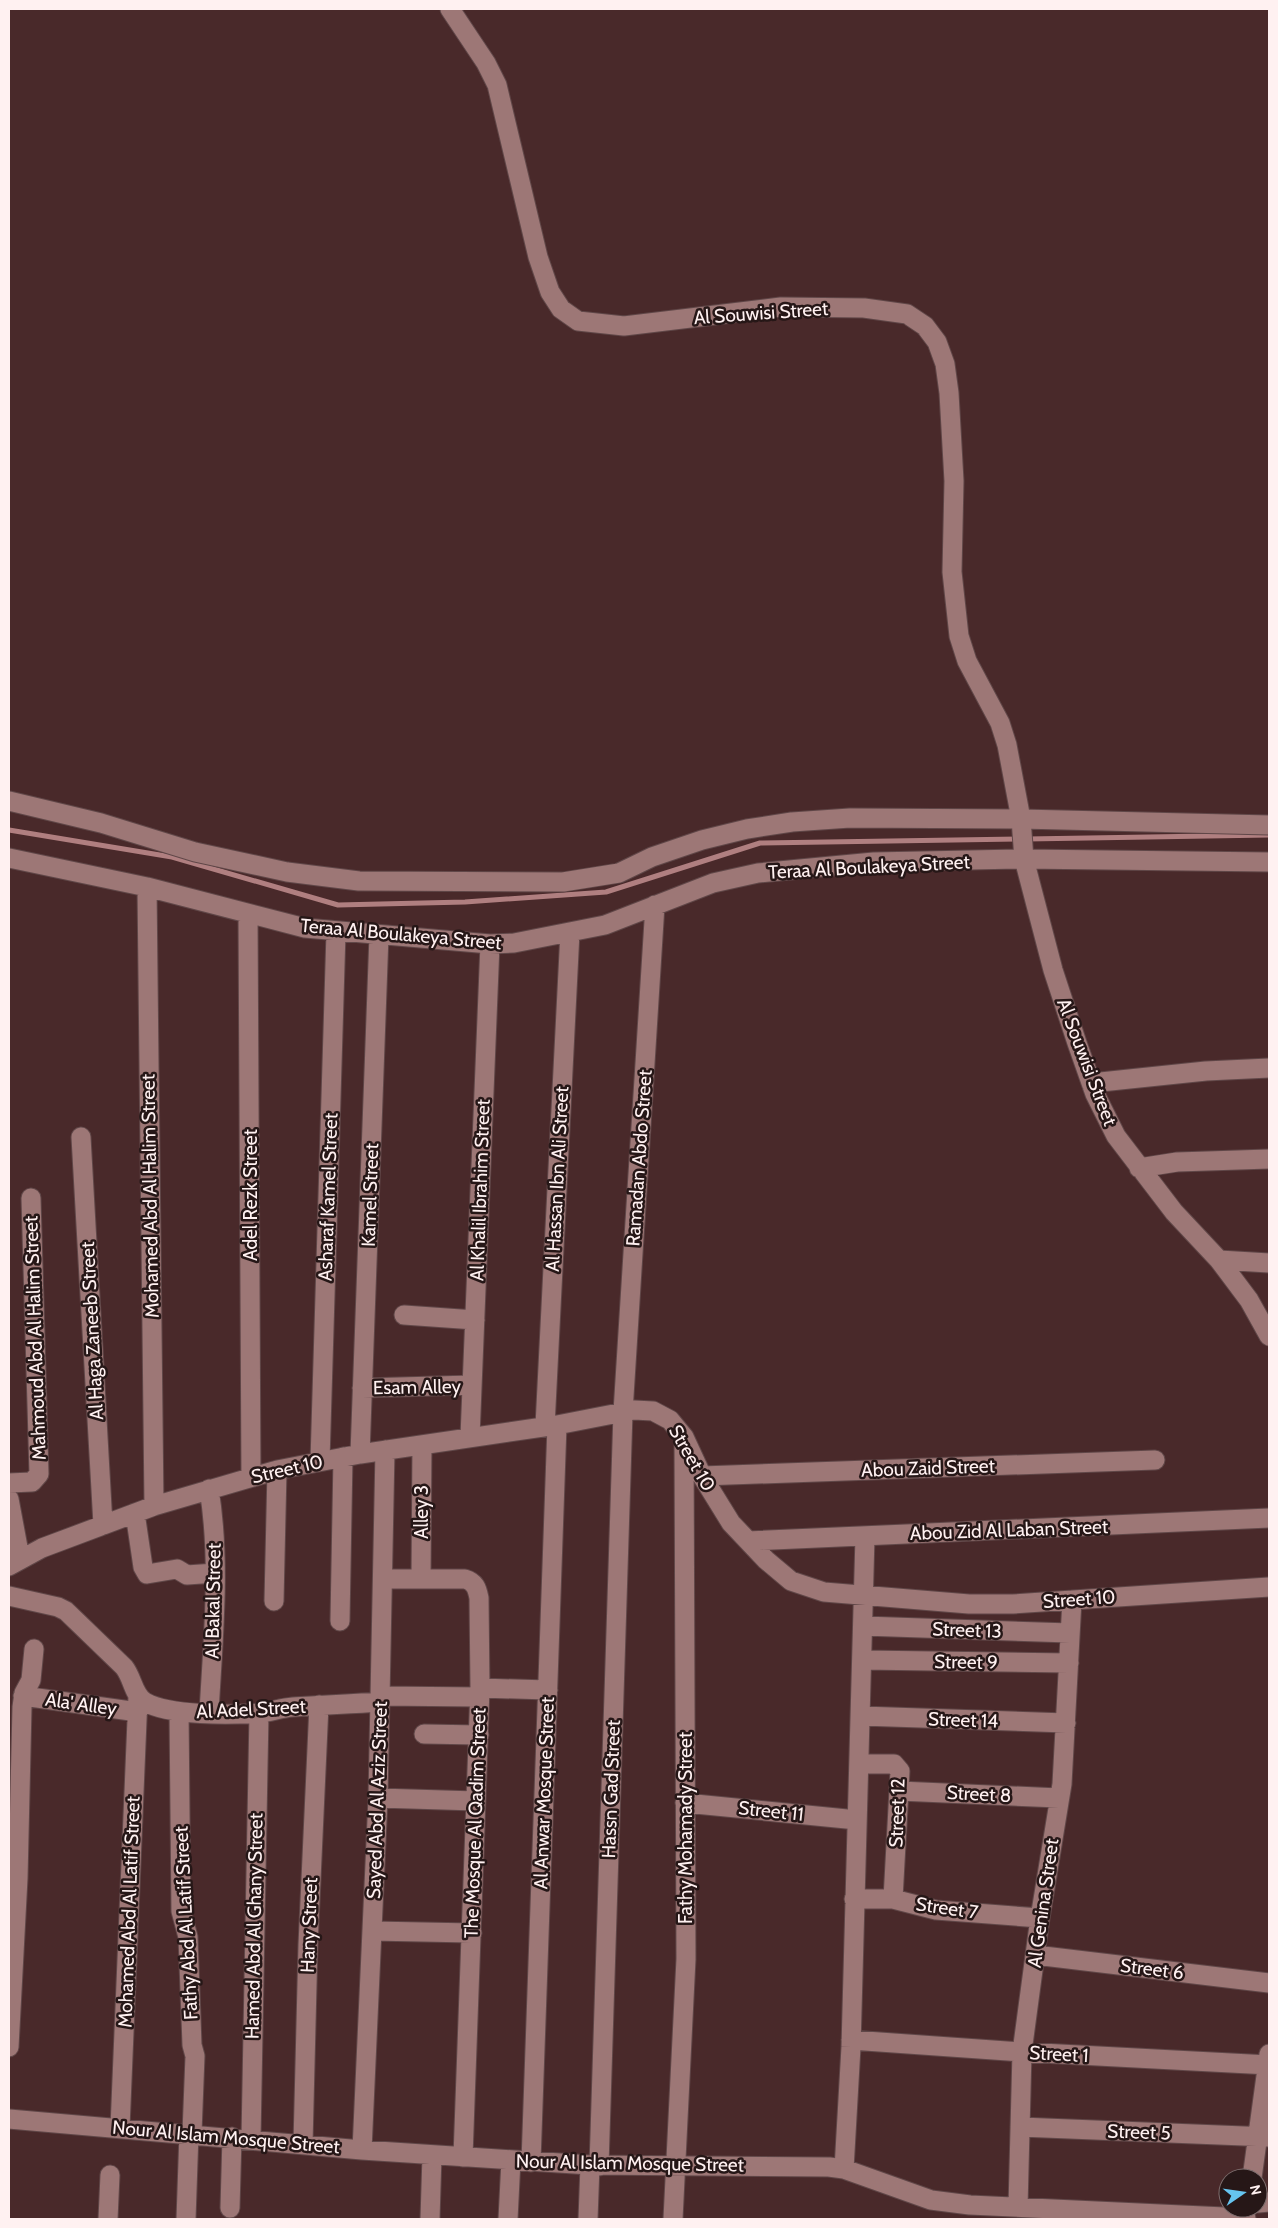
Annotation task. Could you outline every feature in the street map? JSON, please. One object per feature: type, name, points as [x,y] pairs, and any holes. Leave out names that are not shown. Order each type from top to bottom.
[{"type":"street","name":"Al Souwisi Street","points":[[450,9],[486,63],[497,85],[550,292],[561,309],[578,321],[624,326],[781,307],[864,308],[907,314],[924,326],[937,342],[945,364],[949,393],[954,482],[952,572],[959,636],[967,661],[1000,723],[1007,745],[1021,822],[1024,855],[1052,970],[1091,1084],[1116,1136],[1139,1168],[1218,1260],[1249,1300],[1269,1336]]},
{"type":"street","points":[[9,801],[92,821],[195,852],[287,872],[360,881],[563,882],[619,873],[652,857],[702,840],[792,822],[850,818],[1269,825]]},
{"type":"street","name":"Teraa Al Boulakeya Street","points":[[9,858],[147,887],[305,928],[490,944],[514,943],[605,925],[713,883],[758,873],[874,862],[1024,855],[1269,862]]},
{"type":"street","name":"Mohamed Abd Al Halim Street","points":[[147,887],[154,1506]]},
{"type":"street","name":"Ramadan Abdo Street","points":[[623,1412],[655,905]]},
{"type":"street","name":"Adel Rezk Street","points":[[248,914],[251,1477]]},
{"type":"street","name":"Asharaf Kamel Street","points":[[320,1461],[336,932]]},
{"type":"street","name":"Al Hassan Ibn Ali Street","points":[[551,1426],[570,932]]},
{"type":"street","name":"Kamel Street","points":[[340,1621],[352,1456],[362,1388],[379,935]]},
{"type":"street","name":"Al Khalil Ibrahim Street","points":[[470,1437],[490,944]]},
{"type":"street","points":[[1091,1084],[1187,1072],[1269,1068]]},
{"type":"street","name":"Al Haga Zaneeb Street","points":[[81,1137],[103,1525]]},
{"type":"street","points":[[1139,1168],[1177,1162],[1269,1159]]},
{"type":"street","name":"Mahmoud Abd Al Halim Street","points":[[9,1483],[32,1482],[36,1480],[38,1474],[31,1198]]},
{"type":"street","points":[[1218,1260],[1269,1263]]},
{"type":"street","points":[[404,1316],[475,1320]]},
{"type":"street","name":"Esam Alley","points":[[362,1388],[472,1386]]},
{"type":"street","name":"Street 10","points":[[14,1562],[154,1506],[277,1470],[385,1450],[551,1426],[634,1410],[653,1411],[670,1420],[684,1437],[702,1476],[731,1523],[791,1580],[824,1592],[969,1604],[1072,1600],[1269,1586]]},
{"type":"street","name":"Hassn Gad Street","points":[[588,2219],[594,2166],[623,1412]]},
{"type":"street","name":"Al Anwar Mosque Street","points":[[531,2162],[548,1690],[551,1426]]},
{"type":"street","name":"Fathy Mohamady Street","points":[[672,2219],[686,1959],[684,1437]]},
{"type":"street","name":"Alley 3","points":[[421,1580],[422,1445]]},
{"type":"street","name":"Sayed Abd Al Aziz Street","points":[[362,2150],[378,1798],[385,1450]]},
{"type":"street","name":"Abou Zaid Street","points":[[702,1476],[1155,1460]]},
{"type":"street","points":[[274,1601],[277,1470]]},
{"type":"street","name":"Al Bakal Street","points":[[209,1489],[214,1528],[215,1573],[209,1712]]},
{"type":"street","points":[[9,1499],[14,1562]]},
{"type":"street","points":[[135,1513],[143,1567],[147,1574],[177,1569],[187,1575],[215,1573]]},
{"type":"street","name":"Abou Zid Al Laban Street","points":[[748,1541],[1269,1518]]},
{"type":"street","points":[[844,2169],[851,2040],[865,1536]]},
{"type":"street","name":"The Mosque Al Qadim Street","points":[[383,1579],[464,1579],[472,1581],[477,1589],[480,1693],[463,2157]]},
{"type":"street","points":[[9,1596],[58,1607],[66,1611],[124,1667],[130,1675],[136,1698]]},
{"type":"street","name":"Al Genina Street","points":[[1018,2208],[1022,2052],[1040,1918],[1059,1798],[1066,1723],[1072,1600]]},
{"type":"street","name":"Street 13","points":[[863,1626],[1070,1633]]},
{"type":"street","points":[[9,2047],[18,1878],[23,1696],[30,1684],[34,1648]]},
{"type":"street","name":"Street 9","points":[[862,1660],[1069,1663]]},
{"type":"street","name":"Al Adel Street","points":[[136,1698],[160,1708],[179,1712],[259,1712],[380,1699],[548,1690]]},
{"type":"street","name":"Ala' Alley","points":[[23,1696],[136,1698]]},
{"type":"street","name":"Mohamed Abd Al Latif Street","points":[[120,2128],[136,1698]]},
{"type":"street","name":"Hany Street","points":[[304,2144],[308,1944],[318,1705]]},
{"type":"street","name":"Fathy Abd Al Latif Street","points":[[179,1712],[181,1911],[188,1937],[192,2045],[195,2056],[186,2219]]},
{"type":"street","name":"Hamed Abd Al Ghany Street","points":[[251,2139],[259,1712]]},
{"type":"street","name":"Street 14","points":[[861,1716],[1066,1723]]},
{"type":"street","points":[[424,1734],[478,1736]]},
{"type":"street","name":"Street 12","points":[[859,1764],[894,1764],[900,1771],[893,1899]]},
{"type":"street","name":"Street 8","points":[[899,1791],[1059,1798]]},
{"type":"street","points":[[378,1798],[476,1801]]},
{"type":"street","name":"Street 11","points":[[685,1802],[857,1820]]},
{"type":"street","name":"Street 7","points":[[854,1899],[893,1899],[936,1910],[1040,1918]]},
{"type":"street","points":[[372,1931],[472,1934]]},
{"type":"street","name":"Street 6","points":[[1035,1955],[1269,1983]]},
{"type":"street","name":"Street 1","points":[[851,2040],[1022,2052],[1268,2061]]},
{"type":"street","points":[[1255,2168],[1263,2137],[1268,2061]]},
{"type":"street","name":"Nour Al Islam Mosque Street","points":[[9,2119],[190,2133],[362,2150],[594,2166],[807,2166],[844,2169],[931,2200],[970,2206],[1218,2214]]},
{"type":"street","name":"Street 5","points":[[1020,2128],[1263,2137]]},
{"type":"street","points":[[230,2208],[232,2137]]},
{"type":"street","points":[[430,2219],[432,2155]]},
{"type":"street","points":[[508,2219],[511,2160]]},
{"type":"street","points":[[108,2219],[110,2175]]},
{"type":"waterway","points":[[9,830],[172,857],[338,905],[465,902],[606,892],[760,843],[1019,839]]},
{"type":"waterway","points":[[1027,839],[1269,835]]}]
